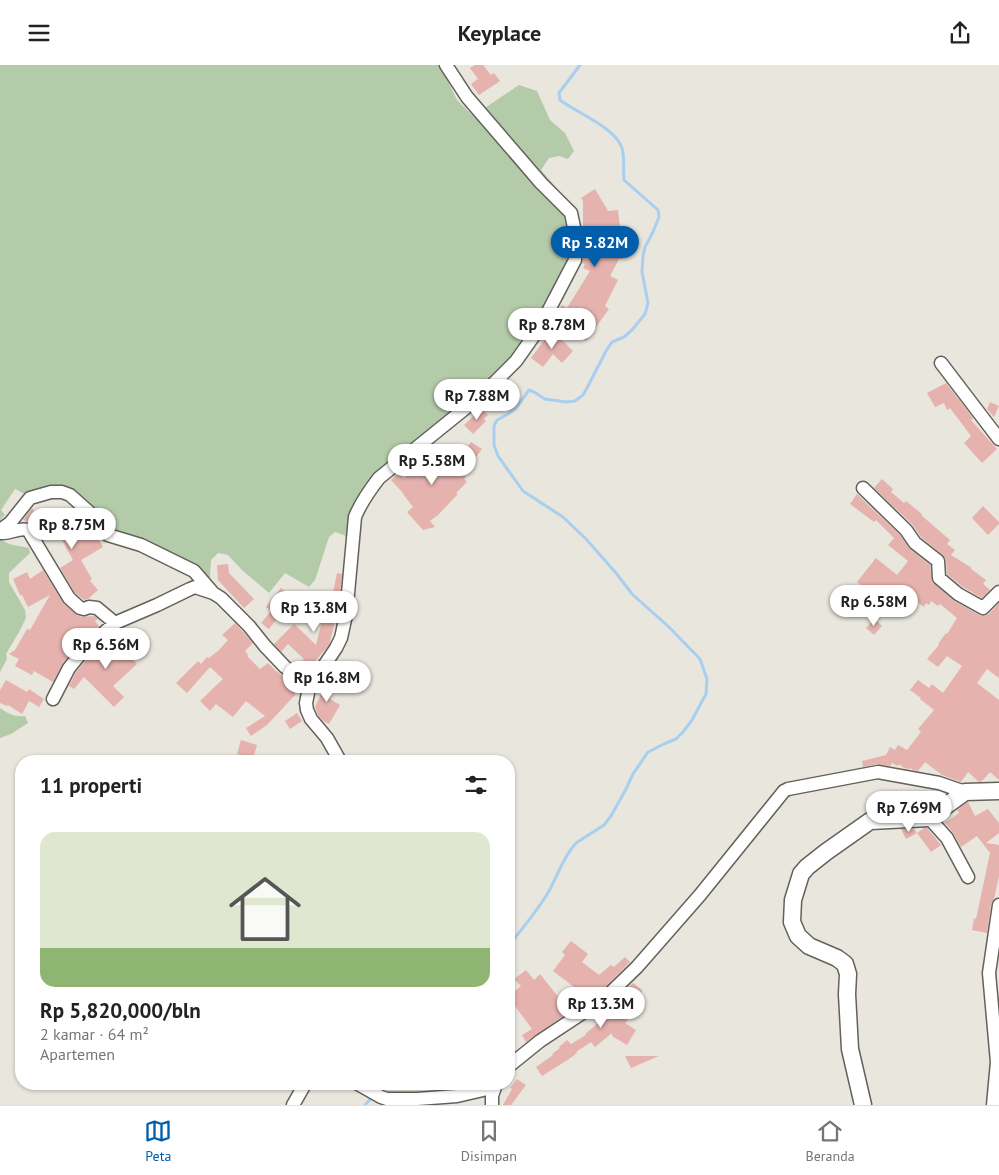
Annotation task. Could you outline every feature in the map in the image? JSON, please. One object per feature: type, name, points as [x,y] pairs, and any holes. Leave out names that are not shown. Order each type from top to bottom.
[{"type":"street","points":[[337,755],[327,738],[311,719],[306,703],[309,688],[341,638],[348,599],[355,517],[360,503],[379,478],[483,394],[516,361],[540,327],[575,261],[575,232],[571,213],[541,183],[467,97],[446,65]]},
{"type":"street","points":[[941,363],[999,439]]},
{"type":"street","points":[[863,488],[906,530],[915,543],[938,561],[939,577],[958,594],[983,608],[999,592]]},
{"type":"street","points":[[115,623],[97,608],[80,608],[69,598],[28,530],[24,529],[6,534],[0,532],[10,523],[30,498],[62,491],[70,495],[89,512],[101,529],[108,535],[141,545],[194,571],[213,593]]},
{"type":"street","points":[[53,699],[69,668],[82,652],[115,623],[196,587],[221,598],[250,627],[285,667],[304,681],[309,688]]},
{"type":"street","points":[[515,1062],[540,1041],[605,998],[637,967],[700,895],[784,791],[878,772],[939,783],[965,792],[999,791]]},
{"type":"street","points":[[864,1105],[850,1049],[847,994],[848,974],[845,964],[837,958],[809,946],[798,936],[792,922],[794,900],[801,875],[807,867],[826,852],[870,821],[929,818],[965,792]]},
{"type":"street","points":[[929,818],[946,838],[968,877]]},
{"type":"street","points":[[993,1105],[997,1062],[989,973],[999,905]]},
{"type":"street","points":[[293,1105],[302,1090]]},
{"type":"street","points":[[368,1090],[387,1099],[432,1101],[483,1090]]},
{"type":"street","points":[[492,1105],[494,1090]]},
{"type":"green space","points":[[0,65],[440,65],[457,100],[473,116],[519,85],[537,91],[550,120],[565,133],[574,151],[568,159],[559,156],[549,158],[541,170],[558,190],[555,201],[567,215],[572,260],[537,326],[496,375],[377,476],[352,516],[346,536],[335,532],[329,537],[315,580],[309,587],[285,573],[269,593],[228,555],[218,553],[211,560],[210,577],[208,579],[117,536],[71,493],[29,496],[15,489],[1,510],[5,515],[0,520]]},
{"type":"green space","points":[[0,530],[2,540],[9,544],[29,548],[30,553],[9,573],[9,582],[25,610],[26,618],[6,654],[7,659],[0,672]]},
{"type":"green space","points":[[0,708],[12,715],[25,716],[28,723],[11,734],[0,738]]},
{"type":"building","points":[[475,65],[483,65],[491,75],[494,73],[500,81],[479,95],[471,84],[478,79],[470,68]]},
{"type":"building","points":[[595,189],[608,211],[618,210],[620,228],[624,228],[624,244],[622,259],[619,259],[610,276],[618,280],[605,306],[609,309],[586,341],[554,318],[562,305],[567,308],[590,271],[583,268],[585,264],[582,263],[590,226],[583,226],[583,201],[581,198]]},
{"type":"building","points":[[552,330],[573,351],[562,363],[553,354],[543,367],[531,358]]},
{"type":"building","points":[[946,383],[973,418],[971,420],[997,449],[982,463],[964,443],[971,436],[950,408],[947,410],[944,403],[935,407],[927,393]]},
{"type":"building","points":[[990,402],[999,406],[994,417],[987,409]]},
{"type":"building","points":[[482,408],[488,415],[484,419],[486,421],[473,434],[464,425]]},
{"type":"building","points":[[471,442],[482,449],[474,460],[463,453]]},
{"type":"building","points":[[438,445],[463,462],[458,470],[466,477],[464,479],[467,482],[456,493],[458,494],[430,521],[435,527],[423,530],[407,512],[413,507],[391,480],[399,473],[404,478],[423,464]]},
{"type":"building","points":[[882,479],[893,489],[891,492],[922,514],[950,540],[947,544],[955,550],[951,555],[972,568],[986,580],[983,584],[990,590],[982,598],[963,587],[947,574],[946,560],[943,555],[921,537],[912,524],[874,488]]},
{"type":"building","points":[[857,494],[900,535],[910,549],[930,565],[932,582],[953,600],[984,616],[989,614],[999,603],[999,678],[987,669],[977,683],[999,700],[999,780],[990,772],[979,782],[968,772],[961,782],[942,775],[925,762],[918,771],[892,763],[890,766],[877,764],[863,767],[862,761],[886,755],[890,747],[895,750],[898,745],[907,750],[921,732],[918,729],[934,710],[910,690],[918,680],[929,688],[932,684],[943,693],[962,666],[947,656],[938,667],[927,659],[957,618],[940,604],[938,606],[931,601],[929,605],[926,603],[924,607],[916,601],[908,613],[883,595],[876,604],[858,588],[861,585],[857,582],[876,558],[897,575],[908,561],[888,545],[894,538],[876,520],[874,522],[850,504]]},
{"type":"building","points":[[983,506],[999,522],[988,535],[972,518]]},
{"type":"building","points":[[32,508],[44,526],[62,514],[72,528],[81,522],[83,525],[87,523],[97,536],[103,547],[81,560],[92,579],[90,581],[98,590],[88,599],[84,600],[75,593],[60,568],[73,560],[58,533],[44,541],[33,524],[23,520]]},
{"type":"building","points":[[228,564],[229,573],[254,599],[244,608],[218,580],[217,565]]},
{"type":"building","points":[[43,570],[64,604],[78,616],[94,616],[98,619],[95,621],[99,626],[76,647],[63,663],[53,682],[34,671],[32,675],[15,666],[19,659],[9,654],[15,650],[27,629],[30,630],[50,595],[28,607],[13,579],[27,572],[30,579]]},
{"type":"building","points":[[337,573],[342,574],[339,606],[329,645],[306,672],[298,667],[304,659],[288,644],[281,652],[274,644],[294,624],[316,645],[328,597],[332,598]]},
{"type":"building","points":[[281,588],[292,596],[269,629],[261,623],[271,611],[266,607]]},
{"type":"building","points":[[875,619],[882,626],[874,635],[866,628]]},
{"type":"building","points":[[235,623],[253,643],[245,651],[247,656],[260,669],[268,663],[297,686],[295,695],[267,725],[251,736],[246,728],[265,716],[246,701],[233,717],[216,704],[210,711],[200,701],[223,679],[210,667],[187,693],[176,683],[198,661],[201,664],[207,657],[209,658],[219,650],[228,640],[222,635]]},
{"type":"building","points":[[111,637],[137,664],[113,686],[124,697],[114,707],[84,677],[74,689],[69,686],[76,672],[88,658]]},
{"type":"building","points":[[328,679],[338,683],[330,699],[340,705],[329,724],[318,715],[315,707]]},
{"type":"building","points":[[6,680],[27,692],[29,689],[44,699],[39,707],[29,701],[22,714],[8,705],[0,703],[0,690]]},
{"type":"building","points":[[297,713],[302,721],[290,729],[285,721]]},
{"type":"building","points":[[241,740],[257,745],[254,755],[237,754]]},
{"type":"building","points":[[968,802],[975,816],[988,809],[999,823],[999,833],[986,843],[999,845],[999,876],[994,899],[991,904],[987,933],[972,930],[990,853],[977,836],[961,847],[945,823],[959,813],[957,810]]},
{"type":"building","points":[[927,828],[941,845],[931,852],[917,833]]},
{"type":"building","points":[[901,829],[914,829],[917,833],[906,839]]},
{"type":"building","points":[[571,941],[588,954],[582,962],[599,975],[611,965],[614,967],[625,957],[630,962],[600,992],[579,1006],[570,1002],[578,990],[553,971],[565,955],[562,952]]},
{"type":"building","points":[[526,970],[534,980],[540,974],[568,1013],[526,1042],[522,1035],[532,1029],[515,1006],[515,991],[521,986],[515,978]]},
{"type":"building","points":[[633,983],[642,990],[639,1007],[625,1023],[636,1030],[627,1045],[612,1036],[612,1033],[595,1047],[591,1042],[542,1076],[536,1067],[553,1055],[567,1040],[571,1044],[586,1035],[602,1020],[597,1016]]},
{"type":"building","points":[[625,1056],[659,1056],[631,1068]]},
{"type":"building","points":[[517,1079],[526,1085],[511,1105],[503,1105],[511,1090],[515,1090],[515,1082]]},
{"type":"waterway","points":[[515,938],[545,898],[571,848],[604,825],[648,752],[676,739],[692,720],[706,694],[707,679],[700,659],[669,627],[632,594],[586,539],[563,517],[523,491],[498,456],[494,445],[494,426],[497,420],[516,408],[529,390],[545,399],[566,402],[575,401],[583,395],[612,342],[624,337],[632,330],[645,314],[648,303],[642,272],[643,256],[645,247],[659,217],[658,210],[624,180],[622,148],[612,133],[560,100],[559,93],[580,65]]},
{"type":"waterway","points":[[365,1105],[373,1096]]}]
